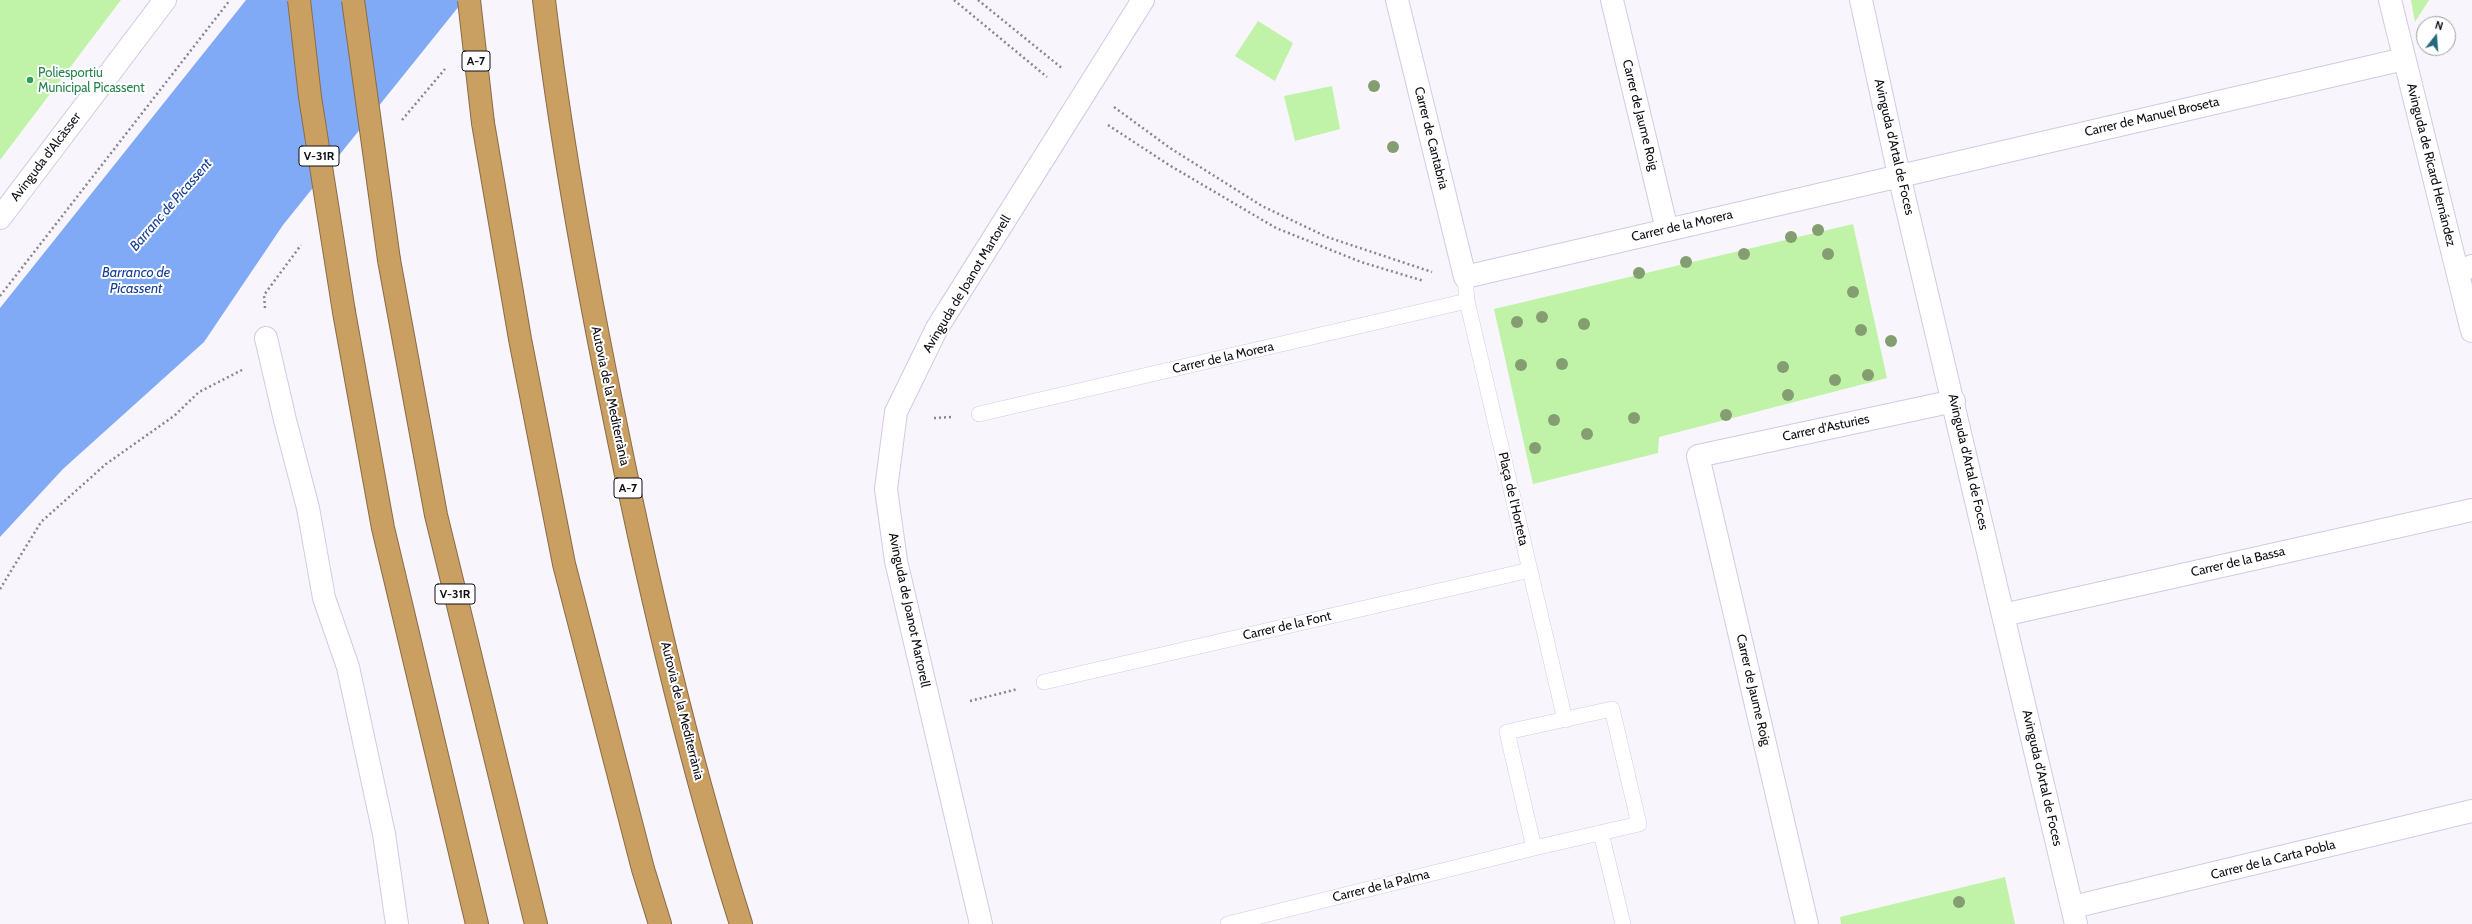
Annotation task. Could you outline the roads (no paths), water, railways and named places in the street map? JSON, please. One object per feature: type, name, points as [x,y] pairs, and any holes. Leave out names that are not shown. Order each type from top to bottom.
[{"type":"highway","name":"V-31R","points":[[299,0],[310,96],[344,312],[383,528],[477,924]]},
{"type":"highway","name":"V-31R","points":[[353,0],[389,260],[436,515],[536,924]]},
{"type":"highway","name":"A-7","points":[[469,0],[483,123],[520,339],[564,564],[643,869],[660,924]]},
{"type":"highway","name":"Autovia de la Mediterrània","points":[[544,0],[590,297],[642,553],[718,852],[742,924]]},
{"type":"street","name":"Avinguda d'Alcàsser","points":[[0,218],[165,0]]},
{"type":"street","name":"Avinguda de Joanot Martorell","points":[[982,924],[896,561],[886,489],[896,412],[937,328],[1143,0]]},
{"type":"street","name":"Carrer de Cantabria","points":[[1397,0],[1465,277]]},
{"type":"street","name":"Carrer de Jaume Roig","points":[[1612,0],[1667,230]]},
{"type":"street","name":"Avinguda d'Artal de Foces","points":[[1861,0],[1900,176],[2075,916]]},
{"type":"street","name":"Avinguda de Ricard Hernández","points":[[2390,0],[2404,59],[2465,269],[2472,331]]},
{"type":"street","name":"Carrer de Manuel Broseta","points":[[1900,176],[2404,59]]},
{"type":"street","name":"Carrer de la Morera","points":[[1465,277],[1900,176]]},
{"type":"street","points":[[266,338],[285,420],[308,508],[324,598],[348,667],[384,834],[397,924]]},
{"type":"street","name":"Carrer d'Asturies","points":[[1698,456],[1954,401]]},
{"type":"street","name":"Carrer de Jaume Roig","points":[[1698,456],[1807,924]]},
{"type":"street","name":"Carrer de la Bassa","points":[[2003,616],[2472,510]]},
{"type":"street","name":"Carrer de la Carta Pobla","points":[[2075,916],[2472,812]]},
{"type":"lane","name":"Plaça de l'Horteta","points":[[1465,277],[1467,301],[1565,720]]},
{"type":"lane","name":"Carrer de la Morera","points":[[979,414],[1467,301]]},
{"type":"lane","name":"Carrer de la Font","points":[[1044,682],[1530,570]]},
{"type":"lane","points":[[1612,708],[1639,824],[1602,833],[1534,848],[1507,732],[1565,720],[1612,708]]},
{"type":"lane","points":[[1602,833],[1623,924]]},
{"type":"lane","name":"Carrer de la Palma","points":[[1228,924],[1534,848]]},
{"type":"water","name":"Barranco de Picassent","points":[[246,0],[464,0],[283,225],[204,342],[63,469],[0,537],[0,308]]},
{"type":"place","name":"Poliesportiu Municipal Picassent","points":[[30,80]]},
{"type":"water label","name":"Barranc de Picassent","points":[[171,205]]}]
